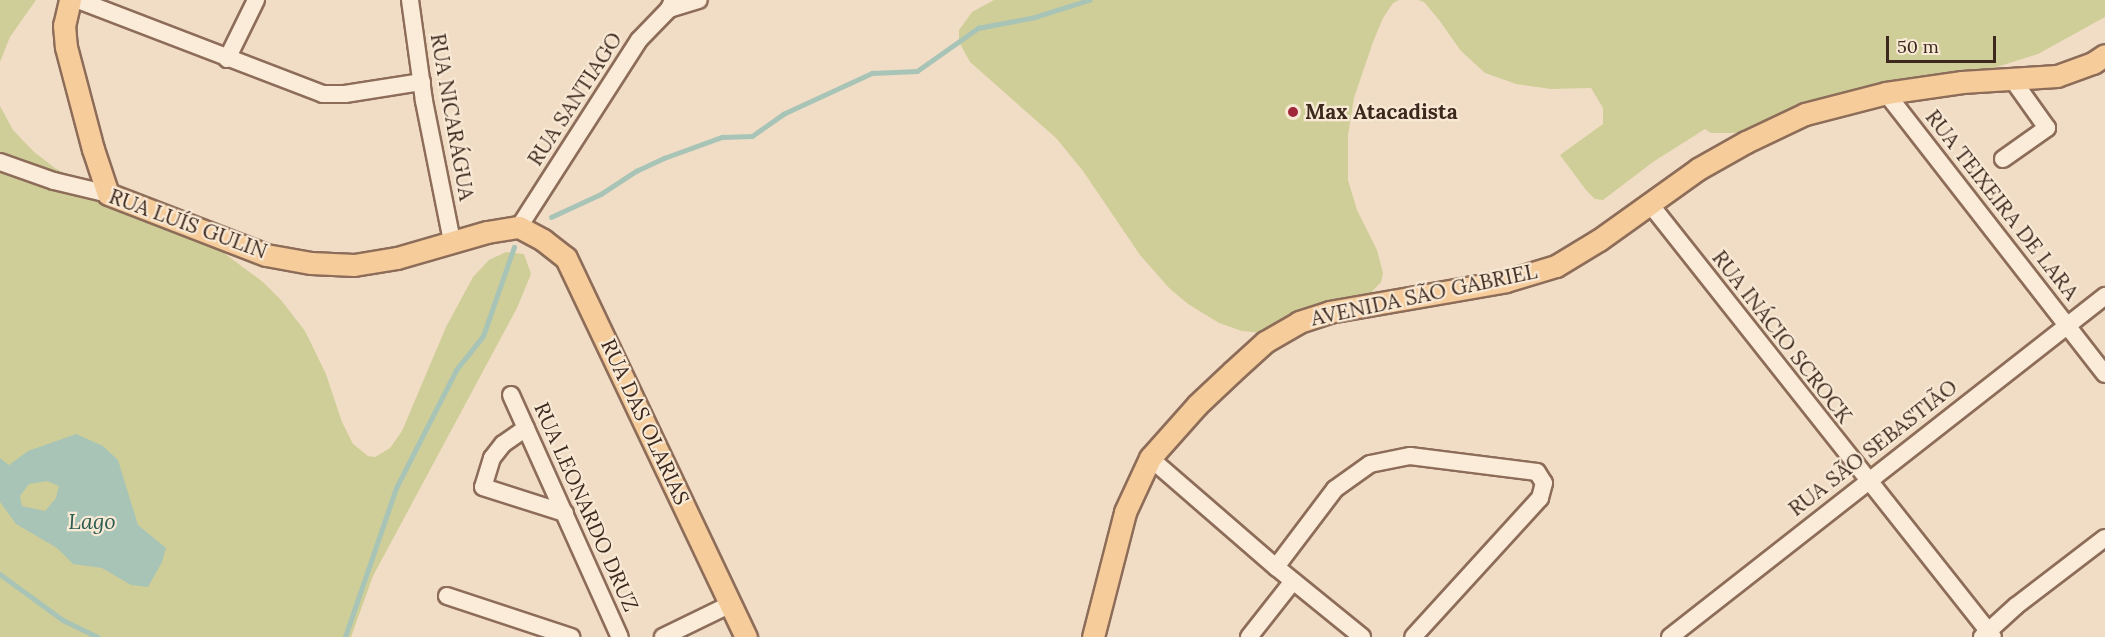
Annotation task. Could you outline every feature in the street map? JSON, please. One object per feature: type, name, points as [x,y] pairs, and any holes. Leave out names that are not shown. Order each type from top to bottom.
[{"type":"main road","points":[[70,0],[64,25],[66,47],[93,149],[108,194]]},
{"type":"main road","name":"AVENIDA SÃO GABRIEL","points":[[1093,637],[1125,512],[1150,458],[1197,405],[1232,372],[1265,342],[1299,322],[1329,312],[1506,281],[1556,266],[1599,240],[1698,170],[1746,142],[1805,114],[1886,93],[2057,76],[2093,63],[2105,55]]},
{"type":"main road","name":"RUA LUÍS GULIN","points":[[108,194],[266,255],[311,263],[354,265],[397,258],[452,241],[519,227]]},
{"type":"main road","name":"RUA DAS OLARIAS","points":[[519,227],[543,240],[566,258],[746,637]]},
{"type":"street","points":[[78,0],[323,94],[345,94],[422,82]]},
{"type":"street","points":[[227,59],[256,0]]},
{"type":"street","name":"RUA NICARÁGUA","points":[[410,0],[422,82],[452,241]]},
{"type":"street","points":[[671,5],[699,0]]},
{"type":"street","name":"RUA SANTIAGO","points":[[519,227],[639,40],[671,5]]},
{"type":"street","points":[[2003,159],[2047,128],[2012,79]]},
{"type":"street","name":"RUA TEIXEIRA DE LARA","points":[[1886,93],[2105,374]]},
{"type":"street","name":"RUA LUÍS GULIN","points":[[0,162],[54,181],[108,194]]},
{"type":"street","name":"RUA INÁCIO SCROCK","points":[[1650,204],[1987,635]]},
{"type":"street","name":"RUA SÃO SEBASTIÃO","points":[[1670,637],[2105,296]]},
{"type":"street","name":"RUA LEONARDO DRUZ","points":[[511,395],[620,637]]},
{"type":"street","points":[[526,428],[503,444],[492,458],[483,487],[565,513]]},
{"type":"street","points":[[1276,567],[1335,489],[1370,464],[1410,456],[1536,472],[1544,483],[1540,498],[1413,637]]},
{"type":"street","points":[[1150,458],[1293,581],[1342,632],[1362,637]]},
{"type":"street","points":[[1987,635],[2105,538]]},
{"type":"street","points":[[1249,637],[1293,581]]},
{"type":"street","points":[[447,596],[572,637]]},
{"type":"street","points":[[663,637],[731,604]]},
{"type":"shaded area","points":[[0,0],[36,0],[10,37],[0,62]]},
{"type":"shaded area","points":[[994,0],[1399,0],[1393,3],[1383,18],[1373,42],[1354,98],[1348,135],[1348,180],[1357,210],[1377,250],[1383,273],[1381,282],[1367,297],[1272,334],[1242,331],[1219,323],[1188,304],[1169,288],[1140,255],[1083,171],[1056,138],[970,62],[959,42],[959,30],[972,12]]},
{"type":"shaded area","points":[[1418,0],[2105,0],[2105,17],[2038,54],[1981,72],[1789,116],[1736,133],[1711,133],[1705,129],[1653,162],[1603,200],[1595,199],[1586,190],[1560,155],[1603,124],[1603,108],[1591,88],[1551,89],[1516,84],[1485,73],[1461,51],[1424,2]]},
{"type":"shaded area","points":[[0,106],[13,130],[34,152],[55,168],[113,200],[213,245],[263,282],[281,300],[305,331],[326,374],[342,422],[353,444],[368,456],[375,457],[390,448],[402,431],[446,327],[473,277],[489,260],[506,252],[524,254],[531,274],[517,308],[373,576],[351,637],[0,637]]},
{"type":"water","name":"Lago","points":[[76,434],[103,446],[118,460],[138,525],[166,548],[162,562],[148,587],[131,585],[102,568],[73,564],[57,548],[16,524],[0,502],[0,458],[9,465],[28,451]],"holes":[[[47,481],[59,486],[56,498],[45,511],[22,506],[20,496],[29,484]]]},
{"type":"waterway","points":[[551,217],[601,194],[636,171],[664,158],[722,137],[752,136],[783,114],[872,73],[917,71],[978,28],[1035,17],[1089,0]]},
{"type":"waterway","points":[[345,637],[396,488],[456,370],[483,336],[514,247]]},
{"type":"waterway","points":[[0,574],[63,620],[98,637]]},
{"type":"place","name":"Max Atacadista","points":[[1293,112]]}]
